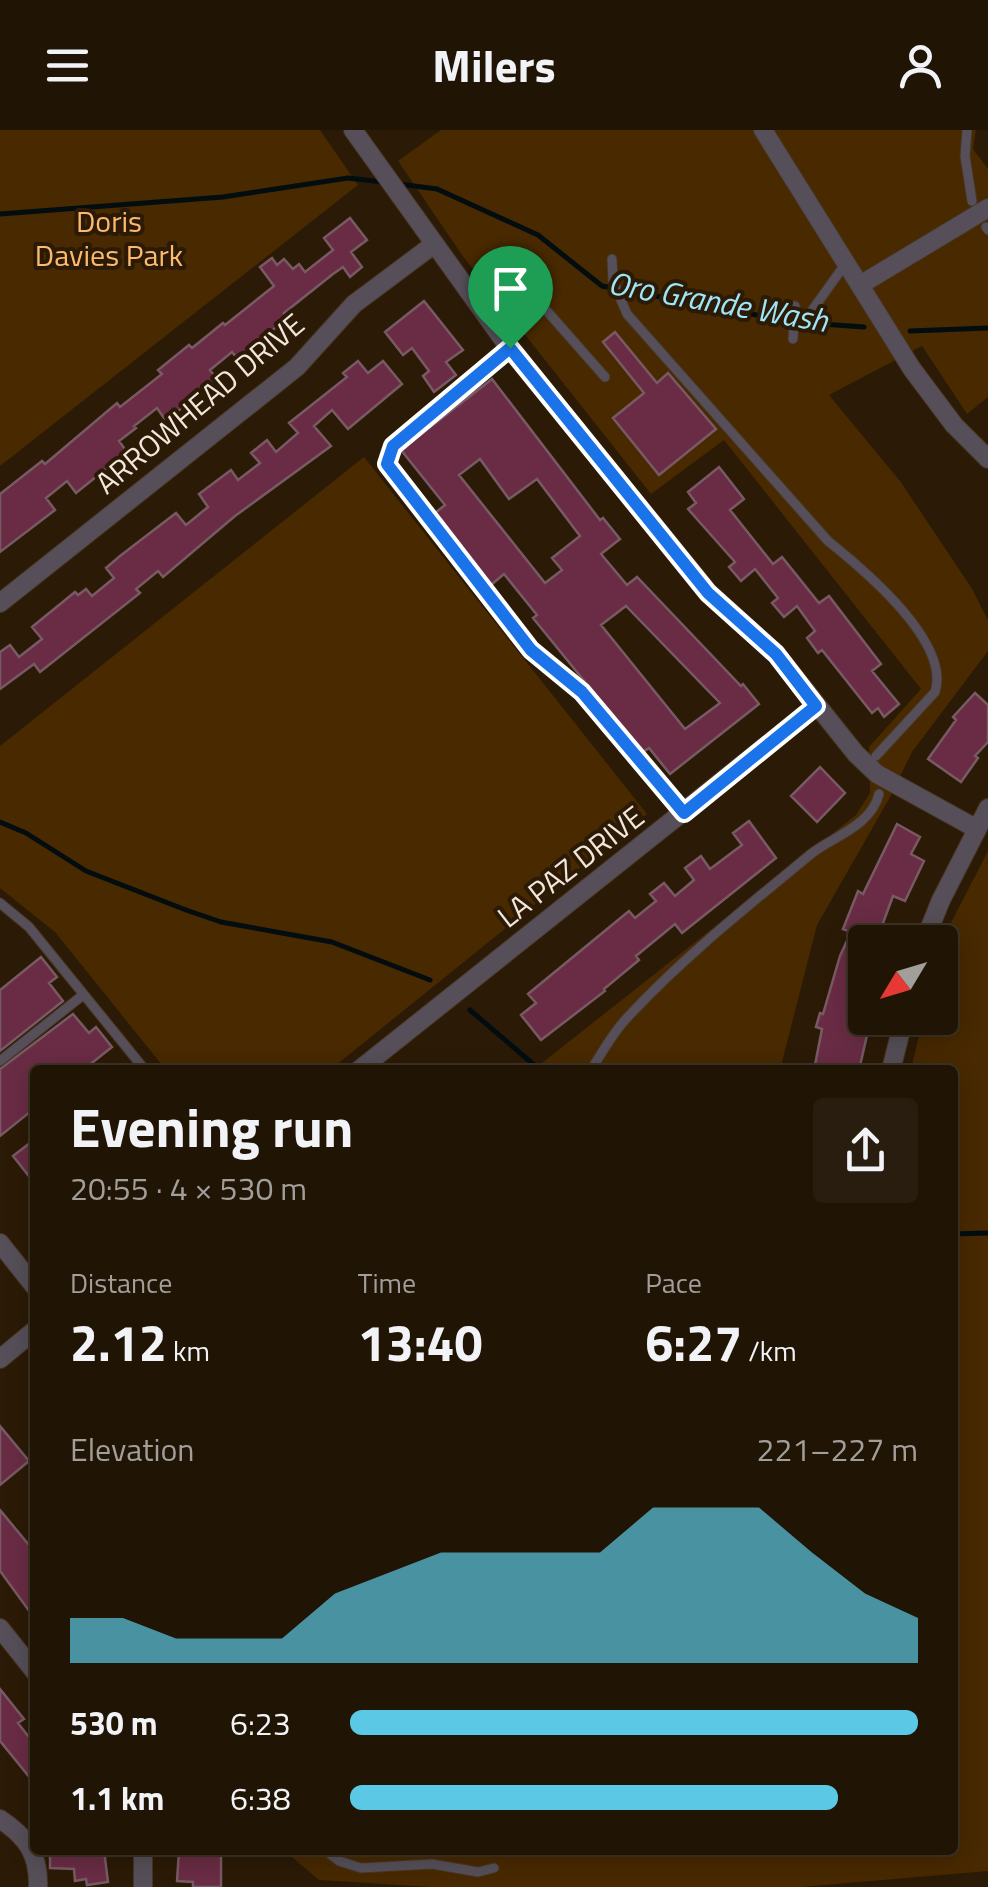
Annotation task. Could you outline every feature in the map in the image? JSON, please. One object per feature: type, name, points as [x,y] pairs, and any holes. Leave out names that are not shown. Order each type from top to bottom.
[{"type":"street","points":[[353,130],[505,341],[708,593],[776,654],[856,754],[877,774],[976,829]]},
{"type":"street","points":[[763,130],[912,369],[954,425],[988,459]]},
{"type":"street","points":[[860,285],[984,216]]},
{"type":"street","name":"ARROWHEAD DRIVE","points":[[0,603],[297,367],[354,304],[433,244]]},
{"type":"street","name":"LA PAZ DRIVE","points":[[365,1065],[816,706]]},
{"type":"street","points":[[932,925],[988,808]]},
{"type":"street","points":[[892,1065],[900,1035]]},
{"type":"street","points":[[0,1243],[30,1281]]},
{"type":"street","points":[[0,1358],[30,1334]]},
{"type":"street","points":[[0,1628],[30,1666]]},
{"type":"street","points":[[0,1819],[19,1832],[30,1847]]},
{"type":"street","points":[[34,1855],[38,1887]]},
{"type":"street","points":[[143,1855],[143,1887]]},
{"type":"lane","points":[[966,130],[965,156],[984,216]]},
{"type":"lane","points":[[612,259],[613,280],[627,314],[828,541],[860,565],[933,654],[939,680],[935,692],[876,756]]},
{"type":"lane","points":[[794,322],[808,316],[846,263]]},
{"type":"lane","points":[[793,339],[794,306]]},
{"type":"lane","points":[[606,377],[546,310],[532,310],[505,341],[393,446],[387,464],[531,650],[582,692],[684,813]]},
{"type":"lane","points":[[593,1065],[619,1027],[679,967],[810,856],[867,816],[879,794]]},
{"type":"lane","points":[[0,904],[29,927],[141,1065]]},
{"type":"lane","points":[[0,1061],[83,994]]},
{"type":"lane","points":[[331,1855],[361,1868],[432,1864],[470,1872],[494,1868]]},
{"type":"green space","name":"Doris Davies Park","points":[[0,130],[320,130],[358,185],[0,466]]},
{"type":"green space","points":[[441,130],[976,130],[973,149],[988,169],[988,397],[967,414],[922,346],[829,395],[900,481],[971,587],[988,620],[988,651],[912,752],[817,925],[781,1065],[539,1065],[856,815],[870,793],[869,747],[921,689],[724,440],[651,494],[462,255],[398,161]]},
{"type":"green space","points":[[364,457],[647,814],[336,1065],[162,1065],[55,932],[0,888],[0,746]]},
{"type":"green space","points":[[988,851],[988,1871],[801,1887],[431,1887],[319,1880],[292,1855],[958,1855],[958,1065],[912,1065],[919,1035],[958,1035],[958,925],[950,925]]},
{"type":"building","points":[[350,218],[367,240],[351,252],[362,267],[350,277],[343,267],[333,274],[284,313],[288,318],[251,347],[254,351],[240,362],[232,352],[210,370],[217,379],[166,421],[157,408],[134,426],[119,441],[127,452],[76,493],[67,481],[46,498],[55,510],[0,552],[0,494],[42,461],[45,464],[117,403],[120,407],[162,374],[158,370],[189,345],[192,348],[274,286],[260,267],[272,258],[277,265],[284,259],[293,269],[299,264],[305,272],[333,250],[324,238]]},
{"type":"building","points":[[424,301],[463,350],[446,362],[456,375],[434,392],[423,376],[429,371],[412,348],[403,355],[385,332]]},
{"type":"building","points":[[615,332],[657,383],[668,373],[716,429],[659,475],[613,418],[644,393],[603,342]]},
{"type":"building","points":[[358,361],[368,373],[383,361],[402,384],[348,429],[332,410],[314,426],[331,446],[235,516],[163,577],[158,571],[136,589],[140,593],[40,672],[34,664],[0,689],[0,652],[10,645],[19,657],[42,639],[32,627],[75,592],[78,595],[86,589],[92,596],[114,578],[106,568],[120,556],[176,513],[186,525],[208,507],[199,494],[231,470],[238,480],[260,463],[251,453],[267,440],[276,452],[298,433],[289,423],[347,377],[343,373]]},
{"type":"building","points":[[492,379],[600,520],[603,518],[620,539],[601,554],[627,585],[637,577],[759,704],[670,774],[649,748],[643,752],[620,725],[533,618],[537,615],[504,574],[491,585],[435,513],[445,505],[401,450]],"holes":[[[480,459],[509,499],[537,479],[580,536],[552,558],[562,570],[545,583],[459,475]],[[626,606],[720,703],[685,729],[601,625]]]},
{"type":"building","points":[[719,467],[744,499],[730,510],[773,564],[782,557],[819,603],[829,596],[881,664],[872,671],[899,704],[884,717],[878,708],[872,713],[822,650],[818,653],[807,638],[815,631],[797,606],[784,617],[772,603],[778,598],[755,569],[741,581],[729,567],[735,562],[688,509],[696,503],[688,492]]},
{"type":"building","points":[[975,693],[988,705],[988,742],[961,782],[928,759],[956,720],[953,717]]},
{"type":"building","points":[[820,767],[845,793],[817,822],[791,796]]},
{"type":"building","points":[[749,821],[776,858],[682,933],[675,924],[636,956],[639,960],[605,991],[541,1040],[521,1015],[536,1003],[528,994],[629,911],[635,918],[656,901],[650,894],[664,883],[675,896],[694,880],[685,868],[701,856],[710,869],[742,845],[733,833]]},
{"type":"building","points":[[897,824],[920,837],[911,854],[924,861],[905,901],[893,896],[882,925],[848,925],[848,931],[843,929],[858,891],[863,894]]},
{"type":"building","points":[[848,939],[848,1035],[867,1035],[860,1065],[815,1065],[822,1029],[816,1027]]},
{"type":"building","points":[[41,957],[57,977],[49,983],[63,1001],[0,1051],[0,990]]},
{"type":"building","points":[[73,1014],[89,1033],[96,1027],[112,1047],[89,1065],[30,1065],[30,1112],[0,1136],[0,1069]]},
{"type":"building","points":[[30,1143],[30,1178],[13,1156]]},
{"type":"building","points":[[0,1426],[29,1461],[0,1485]]},
{"type":"building","points":[[0,1510],[30,1544],[30,1612],[0,1571]]},
{"type":"building","points":[[0,1689],[24,1719],[18,1723],[30,1739],[30,1778],[0,1741]]},
{"type":"building","points":[[105,1855],[108,1882],[87,1885],[86,1879],[75,1881],[74,1869],[50,1868],[50,1856]]},
{"type":"building","points":[[179,1855],[221,1855],[221,1887],[193,1887],[193,1882],[177,1881]]},
{"type":"waterway","name":"Oro Grande Wash","points":[[0,214],[223,197],[348,178],[383,182]]},
{"type":"waterway","name":"Oro Grande Wash","points":[[399,184],[437,189],[538,235],[602,286],[794,322],[864,327]]},
{"type":"waterway","name":"Oro Grande Wash","points":[[910,331],[988,328]]},
{"type":"waterway","points":[[0,822],[26,833],[86,871],[186,910],[221,922],[332,942],[430,980]]},
{"type":"waterway","points":[[470,1010],[534,1065]]},
{"type":"waterway","points":[[958,1234],[988,1233]]},
{"type":"route","points":[[510,348],[708,593],[776,654],[816,706],[684,813],[582,692],[531,650],[387,464],[393,446],[510,348]]}]
